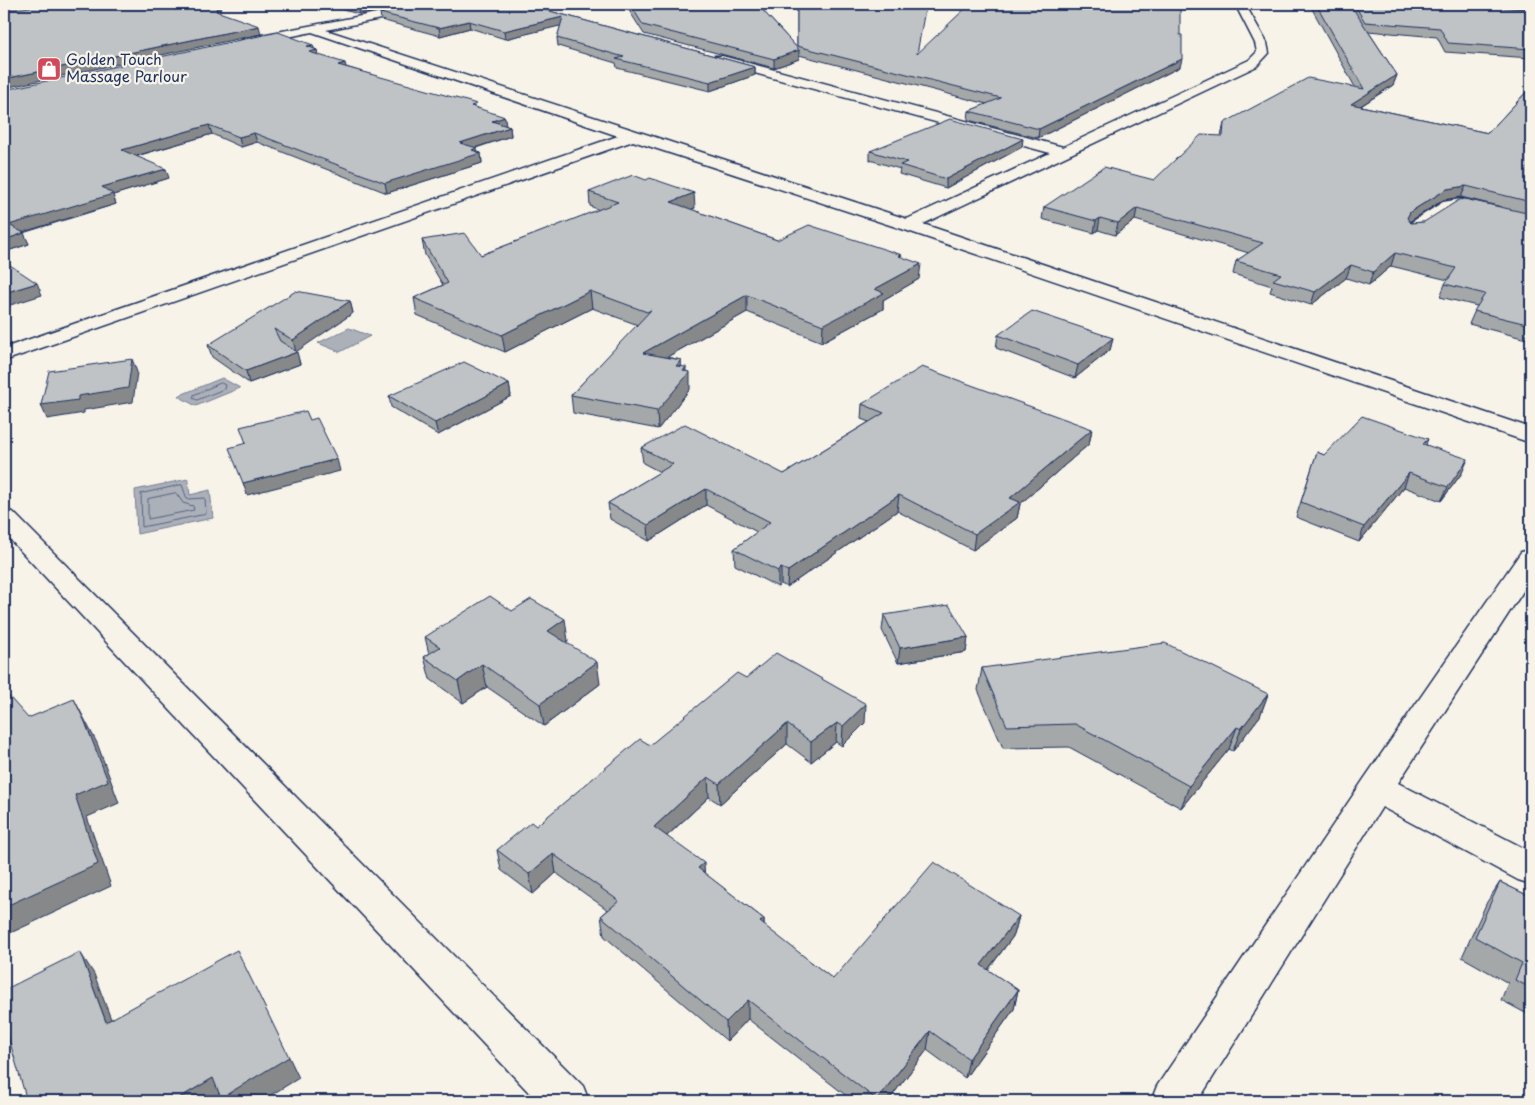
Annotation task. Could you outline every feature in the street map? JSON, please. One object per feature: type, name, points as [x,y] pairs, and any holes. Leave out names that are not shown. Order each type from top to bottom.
[{"type":"street","points":[[4,10],[42,4]]},
{"type":"street","points":[[233,45],[310,28],[440,4]]},
{"type":"street","points":[[908,225],[1253,63],[1263,53],[1261,43],[1240,4]]},
{"type":"street","points":[[4,14],[56,5]]},
{"type":"street","points":[[310,28],[633,136],[908,225],[1531,436]]},
{"type":"street","points":[[703,55],[1065,152]]},
{"type":"street","points":[[4,356],[633,136]]},
{"type":"street","points":[[1413,229],[1449,206],[1461,204],[1531,220]]},
{"type":"street","points":[[4,518],[567,1101]]},
{"type":"street","points":[[1173,1101],[1376,788],[1531,558]]},
{"type":"street","points":[[1376,788],[1531,869]]},
{"type":"water","points":[[349,328],[370,336],[340,352],[318,343]]},
{"type":"water","points":[[222,378],[240,388],[196,406],[178,396]]},
{"type":"water","points":[[188,479],[190,495],[210,490],[213,518],[137,534],[135,490]]},
{"type":"building","points":[[49,4],[218,4],[216,11],[259,26],[4,79],[4,11]]},
{"type":"building","points":[[346,4],[374,4],[357,7]]},
{"type":"building","points":[[428,4],[524,4],[755,67],[710,82],[616,59],[624,57],[557,38],[563,17],[504,31],[469,21],[439,28],[380,13]]},
{"type":"building","points":[[630,4],[757,4],[799,50],[774,59],[643,25]]},
{"type":"building","points":[[797,4],[926,4],[917,54],[970,4],[1180,4],[1182,59],[1039,129],[969,111],[1001,98],[797,46]]},
{"type":"building","points":[[1316,4],[1350,4],[1397,75],[1351,104],[1488,133],[1531,87],[1531,202],[1466,186],[1447,189],[1410,212],[1407,218],[1411,223],[1424,222],[1459,200],[1465,199],[1531,214],[1531,325],[1474,311],[1485,294],[1445,284],[1456,268],[1395,253],[1373,272],[1351,265],[1315,292],[1273,280],[1281,274],[1236,261],[1263,243],[1137,208],[1118,223],[1100,218],[1096,221],[1044,207],[1104,167],[1154,180],[1201,135],[1223,136],[1224,123],[1308,78],[1364,89]]},
{"type":"building","points":[[1354,4],[1433,4],[1531,9],[1531,49],[1448,43],[1440,28],[1365,22]]},
{"type":"building","points":[[278,32],[313,45],[307,46],[317,50],[309,52],[345,63],[338,65],[477,104],[471,106],[505,117],[492,121],[510,127],[460,143],[477,148],[472,150],[481,153],[385,183],[254,133],[239,137],[209,125],[122,150],[166,169],[102,187],[113,194],[9,225],[24,233],[4,240],[4,90]]},
{"type":"building","points":[[950,119],[1023,139],[946,179],[900,165],[907,162],[870,151]]},
{"type":"building","points":[[633,175],[646,180],[650,178],[694,193],[671,202],[777,240],[809,225],[902,255],[899,256],[921,264],[875,289],[884,293],[823,325],[747,295],[643,353],[681,360],[676,366],[686,367],[683,371],[690,372],[657,411],[571,395],[651,310],[647,312],[590,291],[502,335],[414,298],[448,283],[422,240],[465,233],[481,255],[618,202],[589,192]]},
{"type":"building","points":[[4,261],[37,283],[4,293]]},
{"type":"building","points":[[296,291],[350,301],[293,340],[274,329],[280,341],[297,352],[246,371],[208,345]]},
{"type":"building","points":[[1032,311],[1113,338],[1078,365],[998,335]]},
{"type":"building","points":[[132,359],[128,388],[78,396],[78,400],[41,405],[49,371]]},
{"type":"building","points":[[464,362],[509,384],[435,423],[389,396]]},
{"type":"building","points":[[922,367],[1092,429],[1010,498],[1020,502],[975,534],[899,495],[788,571],[781,568],[778,571],[734,549],[770,522],[706,489],[648,525],[608,503],[673,464],[641,448],[685,424],[784,474],[884,413],[862,404]]},
{"type":"building","points":[[306,411],[310,420],[317,418],[337,459],[243,483],[229,448],[246,443],[240,427]]},
{"type":"building","points":[[1362,416],[1428,439],[1423,444],[1468,459],[1448,487],[1409,473],[1364,527],[1301,502],[1317,452],[1324,455]]},
{"type":"building","points":[[490,596],[512,611],[531,599],[565,619],[548,631],[597,662],[540,704],[482,664],[458,681],[424,657],[440,647],[425,637]]},
{"type":"building","points":[[949,605],[968,637],[900,648],[884,615]]},
{"type":"building","points":[[1165,643],[1268,694],[1241,729],[1237,727],[1189,786],[1075,724],[1007,726],[982,668]]},
{"type":"building","points":[[776,653],[866,704],[843,726],[837,723],[811,742],[787,724],[719,784],[708,777],[654,827],[704,863],[698,868],[764,919],[760,922],[833,979],[934,862],[1019,916],[981,965],[1018,990],[969,1059],[930,1031],[877,1100],[748,1000],[726,1022],[601,916],[619,901],[553,854],[529,874],[497,850],[531,822],[536,826],[640,739],[650,745],[737,673],[746,678]]},
{"type":"building","points":[[4,691],[28,718],[74,699],[108,781],[75,795],[98,864],[4,907]]},
{"type":"building","points":[[1500,882],[1531,897],[1531,988],[1515,980],[1522,963],[1475,937]]},
{"type":"building","points":[[237,950],[289,1057],[221,1098],[213,1078],[174,1101],[27,1101],[4,1022],[4,990],[80,952],[106,1022]]},
{"type":"place","name":"Golden Touch Massage Parlour","points":[[49,69]]}]
